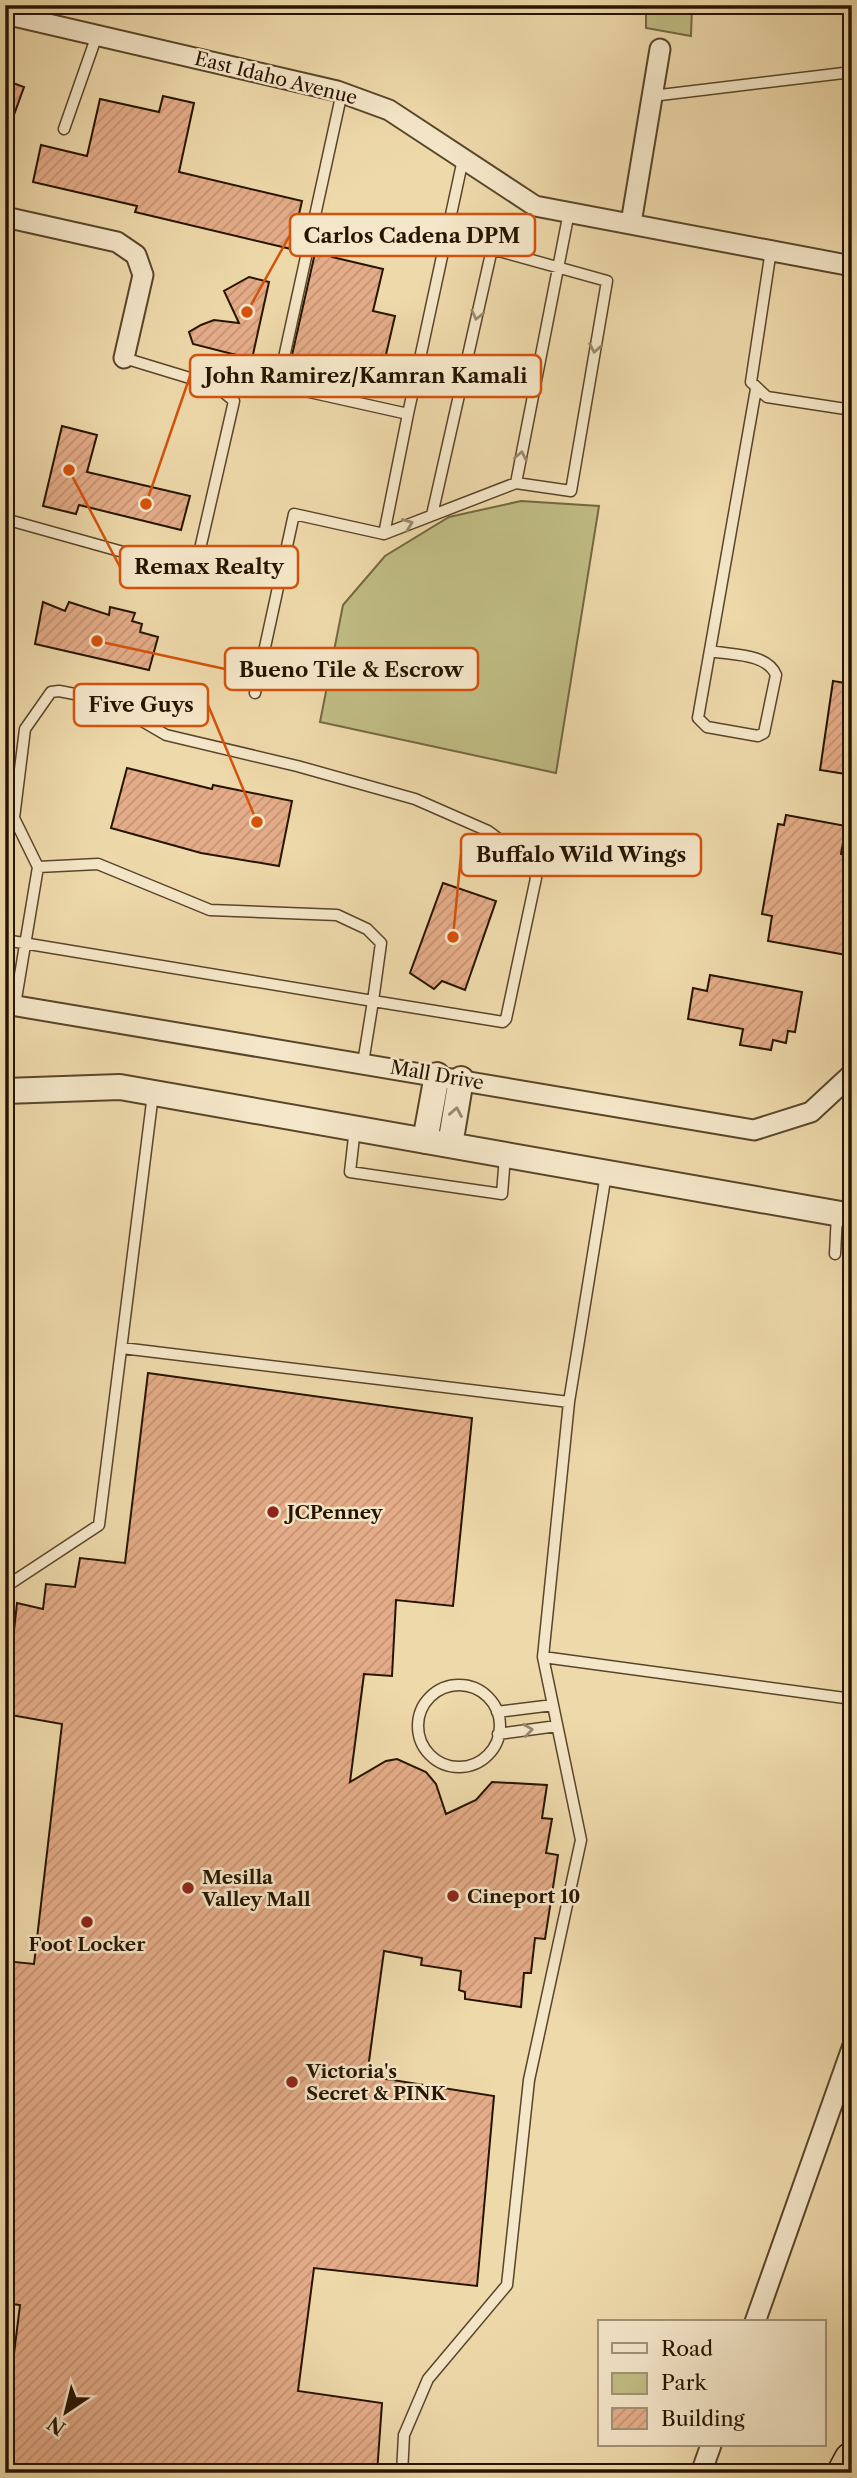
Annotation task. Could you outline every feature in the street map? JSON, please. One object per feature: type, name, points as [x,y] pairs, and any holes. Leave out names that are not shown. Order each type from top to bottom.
[{"type":"highway","points":[[845,2473],[852,2460]]},
{"type":"street","name":"East Idaho Avenue","points":[[5,14],[342,92],[389,110],[535,206],[852,266]]},
{"type":"street","points":[[631,223],[660,49]]},
{"type":"street","points":[[5,217],[117,242],[136,255],[143,275],[124,358]]},
{"type":"street","name":"Mall Drive","points":[[10,1004],[754,1130],[811,1112],[852,1074]]},
{"type":"street","points":[[425,1141],[437,1075]]},
{"type":"street","points":[[450,1145],[461,1079]]},
{"type":"street","points":[[5,1091],[120,1087],[844,1215]]},
{"type":"street","points":[[756,2320],[852,2048]]},
{"type":"street","points":[[701,2473],[710,2446]]},
{"type":"lane","points":[[64,129],[97,35]]},
{"type":"lane","points":[[652,96],[852,72]]},
{"type":"lane","points":[[342,92],[278,385],[408,414]]},
{"type":"lane","points":[[384,534],[463,158]]},
{"type":"lane","points":[[516,483],[569,212]]},
{"type":"lane","points":[[255,693],[294,514],[384,534],[516,483],[571,491],[607,281],[492,249],[432,515]]},
{"type":"lane","points":[[710,651],[763,660],[774,670],[776,675],[764,733],[758,736],[707,727],[698,718],[755,389],[750,376],[771,250]]},
{"type":"lane","points":[[5,519],[184,569],[200,549],[234,401],[216,386],[124,358]]},
{"type":"lane","points":[[755,389],[767,397],[852,410]]},
{"type":"lane","points":[[5,940],[26,944],[503,1022],[509,1013],[536,878],[531,863],[488,831],[415,799],[297,766],[166,735],[106,700],[59,691],[51,692],[25,729],[14,818],[38,867],[26,944],[10,1004]]},
{"type":"lane","points":[[38,867],[98,864],[210,910],[337,915],[367,929],[381,943],[363,1063]]},
{"type":"lane","points":[[5,1587],[99,1525],[153,1093]]},
{"type":"lane","points":[[355,1128],[350,1172],[502,1194],[505,1155]]},
{"type":"lane","points":[[402,2473],[404,2435],[428,2379],[507,2285],[529,2080],[581,1840],[543,1657],[569,1402],[606,1173]]},
{"type":"lane","points":[[835,1254],[844,1215]]},
{"type":"lane","points":[[122,1348],[569,1402]]},
{"type":"lane","points":[[543,1657],[852,1699]]},
{"type":"lane","points":[[469,1687],[491,1701],[497,1712],[499,1734],[491,1752],[481,1761],[468,1766],[454,1767],[429,1755],[418,1731],[423,1705],[443,1688],[469,1687]]},
{"type":"lane","points":[[497,1712],[553,1705]]},
{"type":"lane","points":[[499,1734],[557,1726]]},
{"type":"green space","points":[[646,5],[692,5],[691,36],[646,28]]},
{"type":"green space","points":[[521,501],[599,506],[556,773],[320,722],[343,605],[385,556],[449,517]]},
{"type":"building","points":[[5,80],[24,87],[7,134],[5,133]]},
{"type":"building","points":[[163,96],[194,103],[179,172],[302,201],[291,249],[135,212],[137,206],[33,182],[41,145],[87,156],[100,99],[159,112]]},
{"type":"building","points":[[317,244],[334,248],[332,257],[383,269],[373,311],[395,316],[377,393],[288,373]]},
{"type":"building","points":[[249,277],[269,282],[252,359],[193,344],[189,332],[201,325],[214,320],[239,323],[224,291]]},
{"type":"building","points":[[62,426],[97,435],[87,472],[190,496],[181,530],[79,505],[76,514],[43,506]]},
{"type":"building","points":[[43,602],[65,611],[69,602],[109,615],[110,607],[135,613],[132,621],[142,624],[140,632],[158,637],[149,670],[35,644]]},
{"type":"building","points":[[833,681],[852,684],[852,775],[820,770]]},
{"type":"building","points":[[127,768],[212,789],[213,785],[292,801],[279,866],[201,853],[111,828]]},
{"type":"building","points":[[786,815],[846,826],[841,854],[852,856],[848,895],[852,896],[852,956],[768,941],[772,916],[762,914],[778,824],[784,825]]},
{"type":"building","points":[[443,883],[496,901],[465,990],[442,981],[434,989],[410,973]]},
{"type":"building","points":[[710,975],[802,992],[795,1032],[788,1031],[786,1043],[773,1040],[771,1050],[740,1045],[743,1029],[688,1019],[693,988],[707,991]]},
{"type":"building","name":"Mesilla Valley Mall","points":[[148,1373],[472,1418],[453,1606],[396,1600],[392,1676],[364,1674],[350,1782],[386,1761],[397,1759],[426,1772],[436,1784],[446,1814],[476,1800],[492,1782],[547,1785],[542,1818],[552,1819],[546,1853],[558,1855],[545,1939],[535,1938],[531,1973],[524,1973],[521,2007],[465,1999],[465,1992],[459,1990],[461,1971],[421,1965],[422,1958],[384,1951],[367,2076],[494,2096],[477,2286],[314,2268],[298,2391],[382,2403],[377,2473],[5,2473],[5,2426],[20,2305],[5,2303],[5,1961],[34,1964],[62,1724],[5,1714],[17,1603],[43,1609],[46,1584],[75,1587],[80,1558],[125,1563]]},
{"type":"place","name":"Carlos Cadena DPM","points":[[247,312]]},
{"type":"place","name":"Remax Realty","points":[[69,470]]},
{"type":"place","name":"John Ramirez/Kamran Kamali","points":[[146,504]]},
{"type":"place","name":"Bueno Tile & Escrow","points":[[97,641]]},
{"type":"place","name":"Five Guys","points":[[257,822]]},
{"type":"place","name":"Buffalo Wild Wings","points":[[453,937]]},
{"type":"place","name":"JCPenney","points":[[273,1512]]},
{"type":"place","name":"Mesilla Valley Mall","points":[[188,1888]]},
{"type":"place","name":"Cineport 10","points":[[453,1896]]},
{"type":"place","name":"Foot Locker","points":[[87,1922]]},
{"type":"place","name":"Victoria's Secret & PINK","points":[[292,2082]]}]
